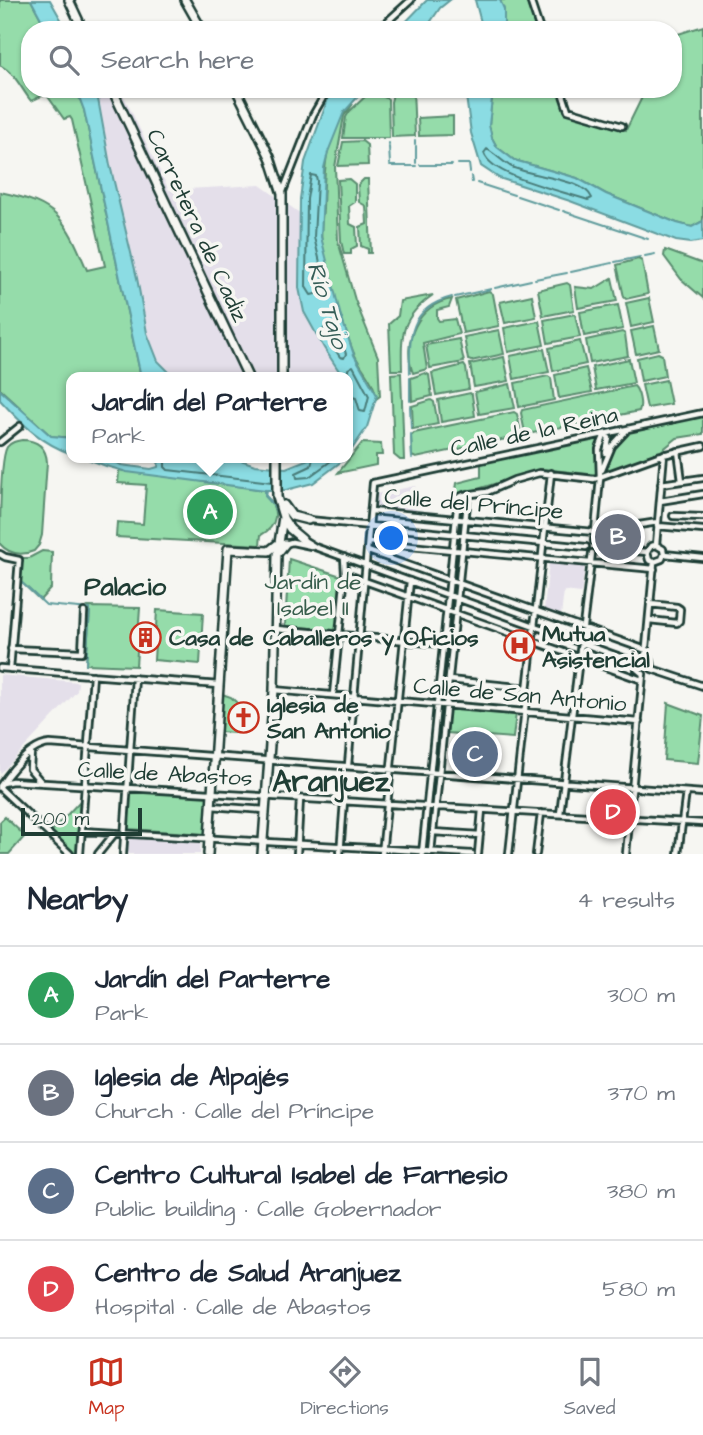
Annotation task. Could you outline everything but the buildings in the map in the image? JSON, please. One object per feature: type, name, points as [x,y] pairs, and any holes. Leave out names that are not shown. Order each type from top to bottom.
[{"type":"main road","points":[[69,0],[79,21]]},
{"type":"main road","points":[[185,0],[197,21]]},
{"type":"main road","name":"Carretera de Cadiz","points":[[116,98],[246,372]]},
{"type":"main road","points":[[240,98],[266,149],[282,194],[282,372]]},
{"type":"main road","points":[[262,854],[274,690],[278,549],[284,521],[279,489],[279,463]]},
{"type":"main road","points":[[279,489],[286,510],[304,520]]},
{"type":"main road","points":[[284,521],[304,520]]},
{"type":"main road","points":[[284,521],[302,539]]},
{"type":"main road","points":[[208,854],[228,549],[278,549]]},
{"type":"street","points":[[388,21],[411,0]]},
{"type":"street","points":[[530,0],[537,21]]},
{"type":"street","points":[[282,194],[313,116],[323,98]]},
{"type":"street","points":[[564,98],[568,110],[622,126]]},
{"type":"street","points":[[277,175],[289,175]]},
{"type":"street","name":"Calle de la Reina","points":[[371,511],[373,483],[703,413]]},
{"type":"street","points":[[1,439],[20,426]]},
{"type":"street","points":[[606,457],[617,439],[630,429]]},
{"type":"street","points":[[598,548],[594,541],[594,531],[600,478],[599,449],[605,434],[609,438],[600,478]]},
{"type":"street","points":[[589,437],[599,449]]},
{"type":"street","points":[[422,852],[458,498],[487,492],[539,473],[600,478],[664,454],[703,446]]},
{"type":"street","points":[[678,451],[682,481]]},
{"type":"street","points":[[656,545],[664,454]]},
{"type":"street","points":[[509,854],[551,473]]},
{"type":"street","points":[[661,484],[703,478]]},
{"type":"street","points":[[431,853],[468,494]]},
{"type":"street","points":[[660,500],[703,495]]},
{"type":"street","points":[[348,765],[371,511]]},
{"type":"street","name":"Calle del Príncipe","points":[[371,511],[594,531],[658,524],[703,530]]},
{"type":"street","points":[[673,516],[703,517]]},
{"type":"street","name":"Calle del Príncipe","points":[[304,520],[586,547]]},
{"type":"street","points":[[302,539],[314,547],[637,663]]},
{"type":"street","points":[[592,553],[588,552],[586,547],[594,541]]},
{"type":"street","points":[[278,549],[292,542],[314,547]]},
{"type":"street","points":[[369,542],[541,558],[654,565],[664,554],[663,549],[656,545],[651,546],[647,552],[654,565]]},
{"type":"street","points":[[598,548],[647,552]]},
{"type":"street","points":[[592,553],[598,548]]},
{"type":"street","points":[[368,551],[646,650]]},
{"type":"street","points":[[560,814],[592,553]]},
{"type":"street","points":[[0,554],[19,560],[10,669]]},
{"type":"street","points":[[664,554],[703,558]]},
{"type":"street","points":[[333,695],[345,574],[344,558]]},
{"type":"street","points":[[645,658],[654,565]]},
{"type":"street","points":[[345,574],[579,658],[643,677]]},
{"type":"street","points":[[382,851],[410,582]]},
{"type":"street","points":[[649,620],[677,623],[680,609],[650,604]]},
{"type":"street","points":[[11,649],[82,652],[84,612]]},
{"type":"street","points":[[276,629],[453,645]]},
{"type":"street","points":[[637,663],[645,658]]},
{"type":"street","points":[[643,677],[652,669],[652,662],[645,658]]},
{"type":"street","points":[[626,854],[643,677],[637,669],[637,663]]},
{"type":"street","points":[[0,668],[219,685]]},
{"type":"street","points":[[652,669],[703,686]]},
{"type":"street","points":[[80,854],[93,675]]},
{"type":"street","points":[[123,854],[135,678]]},
{"type":"street","points":[[449,680],[527,688]]},
{"type":"street","name":"Calle de San Antonio","points":[[274,690],[639,722]]},
{"type":"street","points":[[70,854],[1,786],[31,751],[45,744],[703,793]]},
{"type":"street","points":[[31,751],[30,769],[42,783]]},
{"type":"street","name":"Calle de Abastos","points":[[1,786],[12,781],[703,823]]},
{"type":"street","points":[[678,854],[685,792]]},
{"type":"street","points":[[297,854],[300,799]]},
{"type":"street","points":[[340,854],[344,801]]},
{"type":"street","points":[[211,806],[265,810]]},
{"type":"street","points":[[478,854],[482,810]]},
{"type":"street","points":[[536,854],[541,813]]},
{"type":"street","points":[[82,831],[298,843],[382,851],[472,854]]},
{"type":"street","points":[[99,854],[115,832]]},
{"type":"street","points":[[433,832],[480,835]]},
{"type":"shaded area","points":[[125,98],[169,190],[260,185],[301,214],[299,288],[304,312],[340,372],[169,372],[158,362],[147,333],[98,99]]},
{"type":"shaded area","points":[[415,486],[416,511],[375,507],[376,494]]},
{"type":"shaded area","points":[[549,562],[585,565],[581,593],[564,591],[561,616],[544,610]]},
{"type":"shaded area","points":[[0,675],[78,682],[77,691],[0,774]]},
{"type":"shaded area","points":[[127,836],[201,841],[200,854],[125,854]]},
{"type":"green space","points":[[0,0],[31,0],[42,21],[21,21],[21,87],[0,65]]},
{"type":"green space","points":[[500,0],[526,0],[534,21],[503,21]]},
{"type":"green space","points":[[703,26],[703,221],[692,227],[677,223],[606,194],[577,178],[514,160],[497,147],[489,125],[492,98],[561,98],[566,112],[626,130],[642,98],[682,98],[682,33]]},
{"type":"green space","points":[[49,98],[79,98],[140,372],[66,372],[66,437],[51,436],[0,389],[0,192],[47,208],[65,226],[87,270],[105,266],[72,120],[70,117],[64,119]]},
{"type":"green space","points":[[364,98],[388,99],[389,138],[343,138],[346,117]]},
{"type":"green space","points":[[392,98],[413,98],[415,136],[392,137]]},
{"type":"green space","points":[[353,104],[344,116],[335,167],[338,241],[355,300],[378,357],[380,396],[376,399],[373,386],[356,357],[343,325],[321,238],[324,182],[331,138],[343,113]]},
{"type":"green space","points":[[453,116],[453,135],[419,136],[418,118]]},
{"type":"green space","points":[[362,141],[367,145],[368,165],[338,166],[343,142]]},
{"type":"green space","points":[[349,179],[355,184],[355,202],[349,206],[350,224],[356,227],[357,246],[351,249],[351,254],[344,254],[338,180]]},
{"type":"green space","points":[[368,179],[371,253],[361,246],[360,227],[367,224],[366,206],[359,202],[358,185]]},
{"type":"green space","points":[[665,250],[703,264],[703,298],[681,279],[664,256]]},
{"type":"green space","points":[[638,259],[642,261],[648,294],[626,299],[617,265]]},
{"type":"green space","points":[[612,278],[617,301],[578,308],[575,287],[594,289]]},
{"type":"green space","points":[[567,283],[570,285],[574,310],[543,316],[538,290]]},
{"type":"green space","points":[[489,291],[493,294],[499,326],[463,333],[456,300]]},
{"type":"green space","points":[[433,295],[415,311],[405,327],[402,370],[391,370],[389,324],[398,316],[400,301]]},
{"type":"green space","points":[[532,295],[536,317],[505,323],[500,302]]},
{"type":"green space","points":[[649,298],[654,322],[631,327],[626,303]]},
{"type":"green space","points":[[452,299],[449,307],[437,310],[437,318],[439,321],[455,319],[459,334],[423,343],[427,369],[413,373],[409,349],[415,326],[430,308]]},
{"type":"green space","points":[[618,305],[623,329],[584,336],[580,312]]},
{"type":"green space","points":[[575,314],[580,337],[548,343],[544,320]]},
{"type":"green space","points":[[539,321],[544,345],[508,352],[504,328]]},
{"type":"green space","points":[[654,326],[659,349],[636,354],[631,331]]},
{"type":"green space","points":[[499,330],[504,354],[468,360],[464,337]]},
{"type":"green space","points":[[622,332],[625,334],[628,356],[590,363],[586,340]]},
{"type":"green space","points":[[459,339],[464,362],[430,368],[426,345]]},
{"type":"green space","points":[[580,341],[586,364],[553,371],[549,348]]},
{"type":"green space","points":[[544,349],[549,372],[514,379],[510,356]]},
{"type":"green space","points":[[658,353],[662,355],[665,376],[641,381],[637,358]]},
{"type":"green space","points":[[504,357],[509,381],[474,387],[470,364]]},
{"type":"green space","points":[[629,359],[634,383],[596,390],[592,367]]},
{"type":"green space","points":[[464,365],[469,389],[436,395],[432,373]]},
{"type":"green space","points":[[586,368],[592,392],[559,398],[555,375]]},
{"type":"green space","points":[[401,373],[404,460],[394,455],[391,374]]},
{"type":"green space","points":[[425,373],[429,375],[432,396],[412,401],[411,378]]},
{"type":"green space","points":[[548,376],[551,378],[554,400],[519,407],[515,383]]},
{"type":"green space","points":[[666,380],[671,404],[647,408],[642,385]]},
{"type":"green space","points":[[510,384],[515,408],[479,414],[475,392]]},
{"type":"green space","points":[[634,386],[640,398],[639,411],[525,433],[522,410]]},
{"type":"green space","points":[[470,393],[475,416],[441,422],[438,400]]},
{"type":"green space","points":[[431,400],[434,402],[438,424],[413,429],[412,406]]},
{"type":"green space","points":[[514,412],[517,414],[520,436],[416,458],[412,456],[411,436],[414,433]]},
{"type":"green space","points":[[703,413],[703,434],[677,438],[661,451],[610,470],[599,468],[598,475],[543,469],[455,496],[457,483],[481,477],[481,462]]},
{"type":"green space","points":[[22,440],[40,445],[47,462],[42,535],[34,551],[20,554],[7,550],[0,544],[0,509],[7,447]]},
{"type":"green space","points":[[362,443],[381,444],[382,455],[376,455],[376,465],[338,473],[346,463],[353,463],[353,454]]},
{"type":"green space","points":[[119,470],[265,490],[265,496],[275,512],[274,522],[261,535],[260,545],[116,537],[117,522],[143,524],[146,485],[118,483]]},
{"type":"green space","points":[[42,551],[52,552],[51,588],[40,600],[19,580],[22,558],[29,558]]},
{"type":"green space","name":"Jardín de Isabel II","points":[[289,559],[341,576],[336,630],[285,626]]},
{"type":"green space","points":[[88,607],[140,608],[136,666],[86,664],[90,611]]},
{"type":"green space","points":[[157,610],[203,613],[200,664],[154,660]]},
{"type":"green space","points":[[222,694],[237,703],[235,733],[220,732]]},
{"type":"green space","points":[[668,703],[703,716],[698,763],[664,760]]},
{"type":"green space","points":[[449,708],[516,713],[513,738],[447,733]]},
{"type":"green space","points":[[130,790],[209,795],[206,834],[127,829]]},
{"type":"green space","points":[[80,801],[76,854],[74,854],[51,832]]},
{"type":"green space","points":[[5,817],[25,836],[9,854],[0,854],[0,822]]},
{"type":"water","points":[[31,0],[50,0],[62,21],[42,21]]},
{"type":"water","points":[[427,0],[450,0],[431,21],[407,21]]},
{"type":"water","points":[[475,0],[500,0],[504,9],[504,21],[481,21]]},
{"type":"water","points":[[79,98],[98,98],[147,333],[158,361],[169,372],[140,372]]},
{"type":"water","name":"Río Tajo","points":[[357,98],[344,112],[328,152],[324,168],[321,237],[340,313],[354,355],[377,395],[367,427],[353,448],[353,372],[340,372],[324,348],[304,312],[299,288],[300,199],[305,162],[328,99]]},
{"type":"water","points":[[466,98],[492,98],[489,125],[492,138],[497,147],[514,160],[577,178],[606,194],[677,223],[692,227],[703,221],[703,241],[676,241],[570,201],[499,178],[481,166],[471,133]]},
{"type":"water","points":[[0,390],[51,436],[66,437],[66,452],[51,445],[24,425],[0,400]]},
{"type":"water","points":[[98,463],[118,463],[151,469],[158,467],[158,463],[249,463],[286,468],[298,463],[339,463],[313,483],[286,490],[267,490],[266,496],[273,503],[277,515],[265,496],[265,490],[127,472]]},
{"type":"waterway","points":[[416,146],[416,163]]},
{"type":"waterway","points":[[389,147],[390,164]]},
{"type":"waterway","points":[[458,164],[469,164],[470,172]]},
{"type":"waterway","points":[[420,165],[452,165]]},
{"type":"waterway","points":[[390,166],[416,166]]},
{"type":"waterway","points":[[471,176],[472,182]]},
{"type":"waterway","points":[[477,183],[514,195]]},
{"type":"waterway","points":[[517,196],[559,210]]},
{"type":"waterway","points":[[563,211],[605,225]]},
{"type":"waterway","points":[[606,225],[648,239]]},
{"type":"waterway","points":[[645,256],[655,254]]},
{"type":"waterway","points":[[615,262],[640,257]]},
{"type":"waterway","points":[[571,272],[612,263]]},
{"type":"waterway","points":[[535,279],[567,273]]},
{"type":"waterway","points":[[495,288],[531,280]]},
{"type":"waterway","points":[[455,297],[491,289]]},
{"type":"waterway","points":[[410,373],[410,347],[414,325],[427,308],[452,297]]},
{"type":"waterway","points":[[410,378],[410,401]]},
{"type":"waterway","points":[[410,406],[411,429]]},
{"type":"waterway","points":[[411,434],[412,458]]},
{"type":"waterway","points":[[20,581],[46,605],[90,609],[86,664]]},
{"type":"place","name":"Jardín del Parterre","points":[[210,512]]},
{"type":"place","name":"Iglesia de Alpajés","points":[[618,537]]},
{"type":"place","name":"Casa de Caballeros y Oficios","points":[[146,637]]},
{"type":"place","name":"Mutua Asistencial","points":[[519,646]]},
{"type":"place","name":"Iglesia de San Antonio","points":[[244,717]]},
{"type":"place","name":"Centro Cultural Isabel de Farnesio","points":[[475,754]]},
{"type":"place","name":"Centro de Salud Aranjuez","points":[[613,812]]},
{"type":"district","name":"Palacio","points":[[125,586]]},
{"type":"district","name":"Aranjuez","points":[[331,781]]}]
